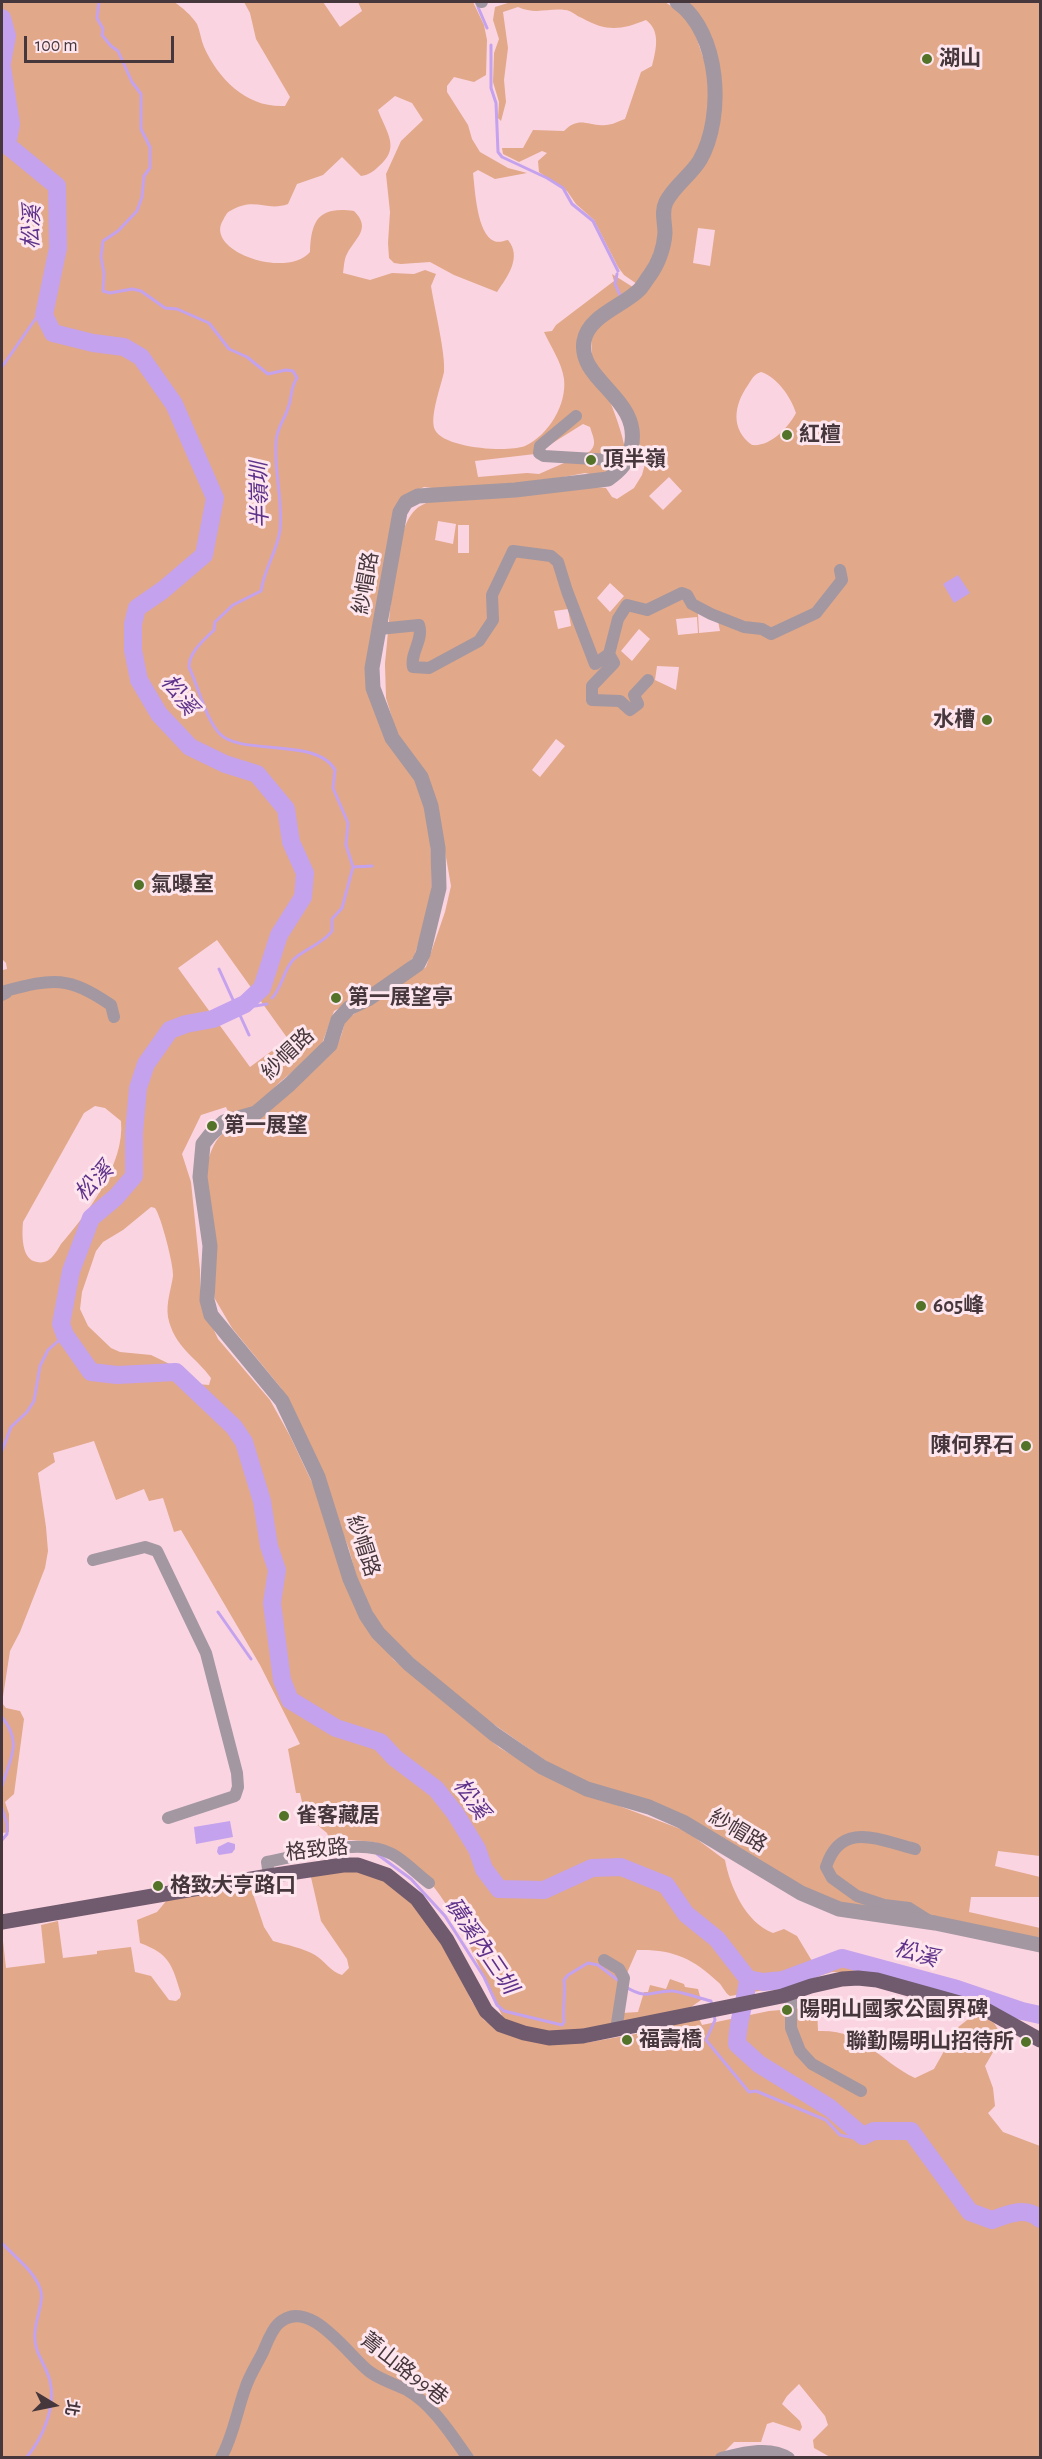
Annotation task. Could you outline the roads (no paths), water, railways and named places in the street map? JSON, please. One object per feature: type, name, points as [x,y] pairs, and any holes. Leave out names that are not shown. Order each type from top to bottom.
[{"type":"main road","name":"格致路","points":[[2,1922],[269,1876],[303,1864],[358,1865],[387,1875],[417,1899],[447,1940],[486,2012],[501,2025],[524,2033],[549,2038],[583,2036],[787,1995]]},
{"type":"main road","points":[[787,1995],[822,1983],[858,1978],[877,1980],[988,2011],[1041,2040]]},
{"type":"street","points":[[576,416],[540,446],[539,453],[544,456],[628,461],[634,435],[628,414],[592,370],[585,357],[583,343],[590,328],[638,291],[652,273],[661,255],[665,204],[700,160],[707,143],[716,107],[713,70],[700,27],[692,15],[677,2]]},
{"type":"street","name":"紗帽路","points":[[628,461],[620,471],[608,478],[505,491],[418,496],[406,502],[400,512],[372,668],[374,688],[392,738],[421,777],[431,806],[438,848],[439,888],[432,923],[418,964],[368,999],[349,1008],[338,1020],[330,1045],[321,1056],[256,1113],[224,1122],[203,1144],[200,1177],[210,1246],[207,1300],[211,1315],[282,1401],[318,1476],[350,1579],[366,1615],[378,1634],[409,1664],[494,1734],[542,1767],[587,1789],[649,1807],[683,1822],[801,1893],[839,1909],[935,1923],[1041,1945]]},
{"type":"street","points":[[379,629],[419,625],[421,631],[412,661],[413,667],[429,668],[479,641],[493,620],[492,595],[513,551],[551,556],[558,562],[595,664],[609,654],[618,619],[627,605],[647,610],[682,593],[687,594],[692,604],[711,614],[744,627],[762,629],[771,634],[816,613],[842,580],[840,570]]},
{"type":"street","points":[[609,654],[614,663],[592,686],[592,700],[620,700],[630,710],[638,704],[634,695],[648,680]]},
{"type":"street","points":[[2,995],[6,993],[5,991],[37,982],[62,981],[84,989],[111,1005],[114,1017]]},
{"type":"street","points":[[93,1560],[145,1547],[157,1551],[206,1653],[237,1773],[238,1787],[235,1796],[168,1818]]},
{"type":"street","points":[[915,1849],[859,1836],[843,1840],[829,1856],[826,1867],[832,1878],[857,1896],[884,1905],[909,1908],[935,1923]]},
{"type":"street","points":[[303,1864],[345,1847],[370,1847],[391,1853],[429,1883]]},
{"type":"street","points":[[604,1960],[619,1969],[624,1978],[616,2030]]},
{"type":"street","points":[[787,1995],[791,2028],[800,2051],[812,2064],[861,2091]]},
{"type":"street","name":"菁山路99巷","points":[[221,2457],[228,2446],[246,2386],[270,2337],[278,2324],[288,2318],[302,2317],[313,2319],[333,2335],[372,2374],[408,2391],[428,2407],[468,2457]]},
{"type":"street","points":[[721,2457],[746,2452],[771,2451],[783,2453],[789,2457]]},
{"type":"waterway","name":"半嶺圳","points":[[99,2],[97,18],[103,29],[102,35],[118,51],[132,82],[141,94],[141,129],[150,147],[150,168],[144,176],[142,197],[137,211],[118,231],[103,241],[101,257],[104,273],[103,291],[110,293],[132,289],[141,291],[165,308],[177,309],[209,323],[229,349],[247,357],[268,374],[286,370],[293,371],[297,378],[287,412],[276,437],[280,530],[261,591],[233,605],[215,622],[214,630],[194,651],[189,667],[206,712],[220,734],[230,741],[312,754],[326,760],[335,770],[333,788],[348,823],[346,845],[353,867],[342,908],[332,919],[332,931],[328,936],[293,960],[272,998]]},
{"type":"waterway","points":[[478,7],[487,28]]},
{"type":"waterway","name":"松溪","points":[[2,18],[7,36],[2,63]]},
{"type":"waterway","points":[[491,45],[491,88],[496,103],[498,152],[502,157],[563,188],[572,204],[593,221],[618,271]]},
{"type":"waterway","name":"松溪","points":[[2,67],[11,124],[7,145],[57,186],[58,248],[44,315],[53,333],[93,343],[124,347],[141,357],[174,404],[215,498],[204,555],[163,590],[137,608],[133,624],[133,650],[139,680],[159,714],[190,747],[225,764],[257,774],[286,809],[291,842],[305,873],[303,897],[279,935],[262,988],[245,1004],[213,1019],[186,1024],[170,1030],[146,1064],[138,1088],[134,1133],[134,1176],[116,1197],[91,1218],[71,1271],[61,1324],[65,1335],[91,1372],[117,1375],[176,1372],[234,1427],[244,1442],[262,1501],[269,1546],[277,1570],[272,1603],[282,1680],[290,1700],[336,1728],[380,1742],[395,1758],[436,1789],[455,1813],[477,1849],[484,1869],[499,1889],[544,1890],[592,1868],[621,1867],[666,1885],[686,1914],[717,1939],[748,1979],[763,1982],[783,1980],[842,1958],[957,1989],[1040,2015]]},
{"type":"waterway","points":[[617,274],[615,284],[620,295]]},
{"type":"waterway","points":[[2,367],[36,318],[44,315]]},
{"type":"waterway","points":[[353,867],[372,866]]},
{"type":"waterway","points":[[219,969],[249,1035]]},
{"type":"waterway","name":"半嶺圳","points":[[245,1004],[255,1006],[267,1004]]},
{"type":"waterway","name":"松溪","points":[[2,1451],[11,1427],[27,1412],[34,1401],[40,1366],[48,1350],[65,1335]]},
{"type":"waterway","points":[[218,1612],[251,1659]]},
{"type":"waterway","name":"松溪","points":[[2,1717],[12,1735],[13,1743],[11,1759],[2,1786]]},
{"type":"waterway","name":"松溪","points":[[2,1808],[7,1824],[7,1834],[2,1840]]},
{"type":"waterway","name":"磺溪內三圳","points":[[377,1854],[411,1879],[445,1916],[484,1977],[497,2005],[504,2011],[562,2025],[564,2022],[564,1980],[568,1975],[588,1963],[598,1965],[619,1981]]},
{"type":"waterway","name":"磺溪內三圳","points":[[748,1979],[738,2027],[737,2044],[759,2064],[830,2108],[863,2136],[874,2131],[911,2131],[970,2212],[992,2220],[1023,2212],[1040,2219]]},
{"type":"waterway","name":"磺溪內三圳","points":[[626,1987],[645,1994],[678,1992],[711,2001],[712,2005]]},
{"type":"waterway","name":"磺溪內三圳","points":[[714,2015],[715,2020],[706,2040],[749,2092],[756,2091],[826,2120],[840,2135],[859,2139],[863,2136]]},
{"type":"waterway","name":"松溪","points":[[2,2243],[33,2275],[41,2293],[35,2340],[50,2381],[51,2401],[43,2432],[26,2458]]},
{"type":"place","name":"湖山","points":[[927,59]]},
{"type":"place","name":"紅檀","points":[[787,435]]},
{"type":"place","name":"頂半嶺","points":[[591,460]]},
{"type":"place","name":"水槽","points":[[987,720]]},
{"type":"place","name":"氣曝室","points":[[139,885]]},
{"type":"place","name":"第一展望亭","points":[[336,998]]},
{"type":"place","name":"第一展望","points":[[212,1126]]},
{"type":"place","name":"605峰","points":[[921,1306]]},
{"type":"place","name":"陳何界石","points":[[1026,1446]]},
{"type":"place","name":"雀客藏居","points":[[284,1816]]},
{"type":"place","name":"格致大亨路口","points":[[158,1886]]},
{"type":"place","name":"陽明山國家公園界碑","points":[[787,2010]]},
{"type":"place","name":"福壽橋","points":[[627,2040]]},
{"type":"place","name":"聯勤陽明山招待所","points":[[1026,2042]]}]
